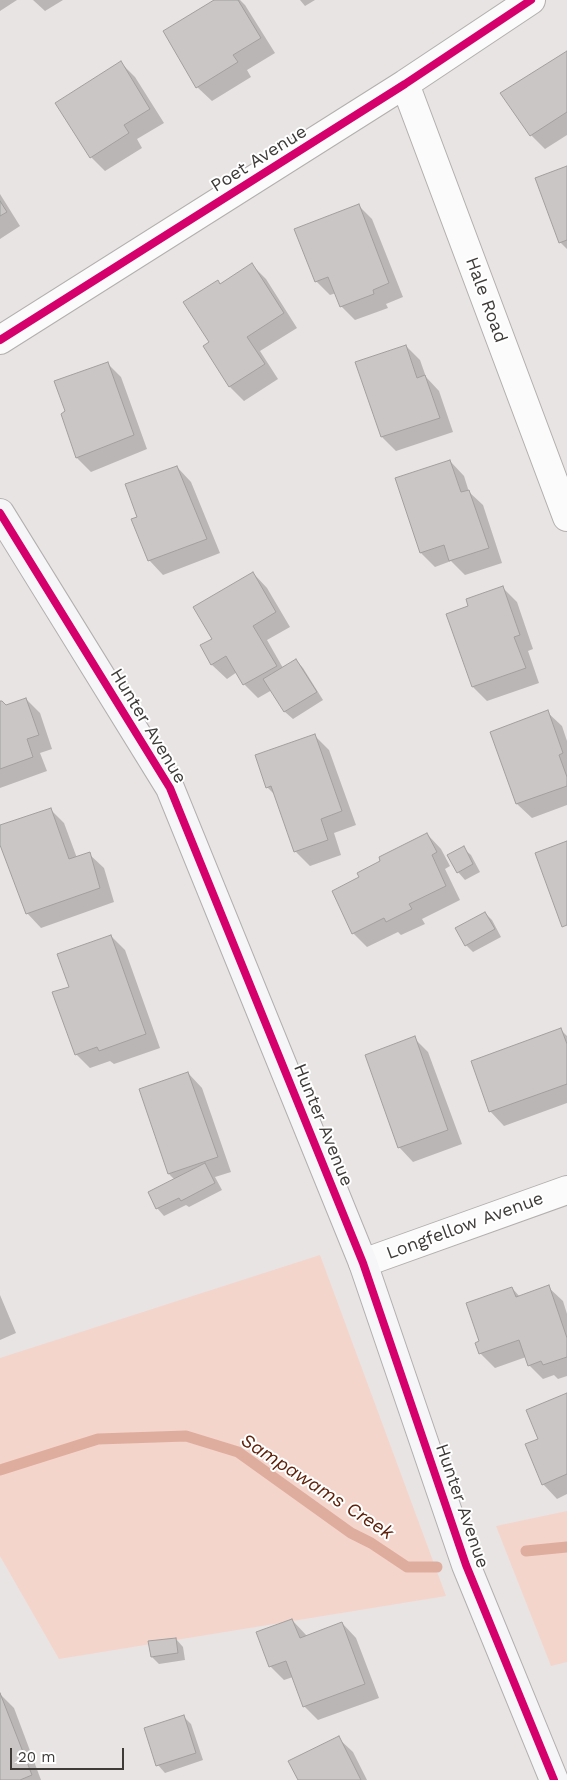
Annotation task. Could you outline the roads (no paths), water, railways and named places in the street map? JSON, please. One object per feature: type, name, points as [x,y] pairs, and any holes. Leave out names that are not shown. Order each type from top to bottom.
[{"type":"street","name":"Poet Avenue","points":[[0,340],[405,84],[517,4]]},
{"type":"street","name":"Hale Road","points":[[405,84],[567,517]]},
{"type":"street","name":"Hunter Avenue","points":[[0,513],[170,788],[363,1263],[466,1565],[554,1780]]},
{"type":"street","name":"Longfellow Avenue","points":[[363,1263],[567,1190]]},
{"type":"waterway","name":"Sampawams Creek","points":[[0,1470],[98,1439],[186,1436],[238,1452],[351,1533],[371,1543],[407,1567],[437,1567]]},
{"type":"waterway","name":"Sampawams Creek","points":[[526,1551],[567,1547]]}]
